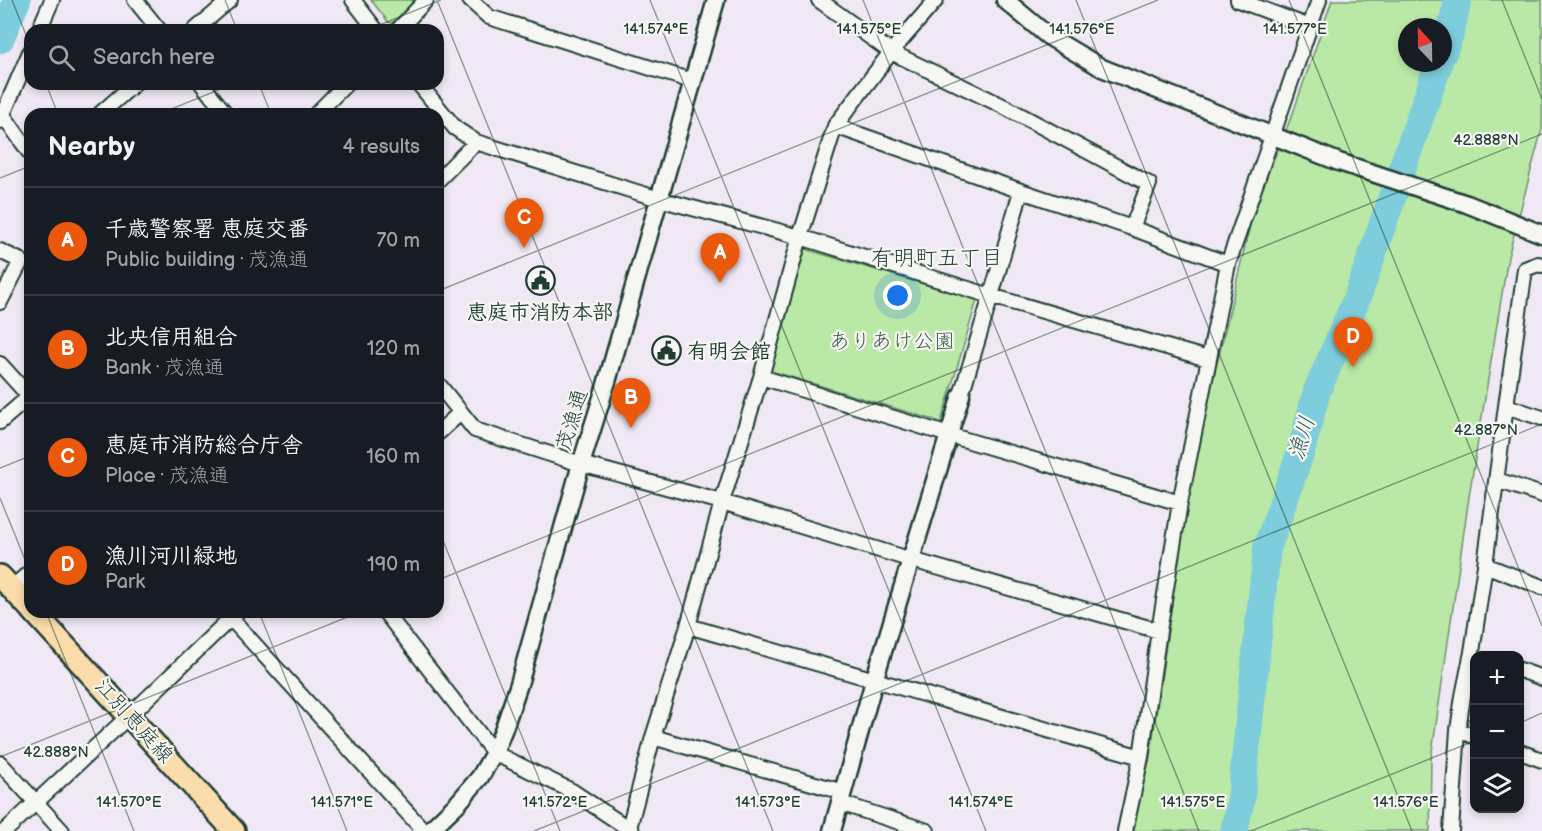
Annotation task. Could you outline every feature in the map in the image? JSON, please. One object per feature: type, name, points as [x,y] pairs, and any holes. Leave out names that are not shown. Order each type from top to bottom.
[{"type":"main road","points":[[6,582],[24,602]]},
{"type":"main road","name":"江別恵庭線","points":[[39,618],[234,831]]},
{"type":"street","points":[[42,24],[52,0]]},
{"type":"street","points":[[135,0],[154,24]]},
{"type":"street","points":[[202,24],[230,0]]},
{"type":"street","points":[[353,0],[371,24]]},
{"type":"street","points":[[404,24],[426,0]]},
{"type":"street","points":[[470,0],[489,17],[692,81]]},
{"type":"street","name":"茂漁通","points":[[427,831],[458,804],[480,777],[494,753],[504,728],[519,684],[716,0]]},
{"type":"street","points":[[819,0],[891,52],[1005,107],[1149,184],[1132,228]]},
{"type":"street","points":[[390,618],[494,753],[572,791],[631,830],[653,737],[688,626],[800,237],[835,126],[891,52],[936,0]]},
{"type":"street","points":[[1005,0],[1048,36],[1102,68],[1339,162],[1467,204],[1542,234]]},
{"type":"street","points":[[1238,0],[1310,27]]},
{"type":"street","points":[[1125,831],[1141,758],[1180,503],[1228,264],[1319,0]]},
{"type":"street","points":[[24,66],[1,118],[24,146]]},
{"type":"street","points":[[107,108],[127,90]]},
{"type":"street","points":[[207,90],[221,108]]},
{"type":"street","points":[[322,108],[339,90]]},
{"type":"street","points":[[424,90],[438,108]]},
{"type":"street","points":[[444,115],[454,128],[476,142],[659,199],[800,237],[1208,359]]},
{"type":"street","points":[[835,126],[1132,228],[1228,264]]},
{"type":"street","points":[[444,174],[476,142]]},
{"type":"street","points":[[832,831],[874,681],[992,296],[1021,191]]},
{"type":"street","points":[[0,251],[21,261],[0,302]]},
{"type":"street","points":[[1477,651],[1485,565],[1525,269],[1538,264],[1542,265]]},
{"type":"street","points":[[0,363],[24,389]]},
{"type":"street","points":[[760,377],[1180,503]]},
{"type":"street","points":[[444,392],[475,430],[581,464],[722,502],[912,560],[1159,631]]},
{"type":"street","points":[[0,422],[24,401]]},
{"type":"street","points":[[1506,406],[1542,418]]},
{"type":"street","points":[[444,428],[460,413]]},
{"type":"street","points":[[1497,480],[1542,495]]},
{"type":"street","points":[[1485,565],[1542,587]]},
{"type":"street","points":[[6,582],[24,574]]},
{"type":"street","points":[[5,831],[129,716],[227,618]]},
{"type":"street","points":[[235,618],[427,831]]},
{"type":"street","points":[[688,626],[1141,758]]},
{"type":"street","points":[[1524,671],[1542,678]]},
{"type":"street","points":[[1452,831],[1458,730],[1463,696],[1470,675]]},
{"type":"street","points":[[1458,730],[1470,734]]},
{"type":"street","points":[[653,737],[841,798],[927,831]]},
{"type":"street","points":[[1524,753],[1542,760]]},
{"type":"street","points":[[0,763],[62,831]]},
{"type":"green space","points":[[371,0],[418,0],[400,20],[389,23]]},
{"type":"green space","points":[[1332,0],[1542,0],[1542,129],[1508,257],[1470,490],[1431,759],[1430,831],[1131,831],[1150,757],[1190,477],[1255,204],[1293,113]]},
{"type":"green space","name":"ありあけ公園","points":[[805,249],[977,300],[941,422],[771,371]]},
{"type":"waterway","points":[[0,39],[17,0]]},
{"type":"waterway","name":"漁川","points":[[1452,26],[1458,0]]},
{"type":"waterway","name":"漁川","points":[[1234,831],[1241,800],[1267,548],[1301,451],[1317,391],[1357,298],[1436,72]]},
{"type":"place","name":"恵庭市消防総合庁舎","points":[[524,248]]},
{"type":"place","name":"恵庭市消防本部","points":[[540,281]]},
{"type":"place","name":"千歳警察署 恵庭交番","points":[[720,283]]},
{"type":"place","name":"有明会館","points":[[666,351]]},
{"type":"place","name":"漁川河川緑地","points":[[1353,367]]},
{"type":"place","name":"北央信用組合","points":[[631,428]]},
{"type":"district","name":"有明町五丁目","points":[[937,258]]}]
